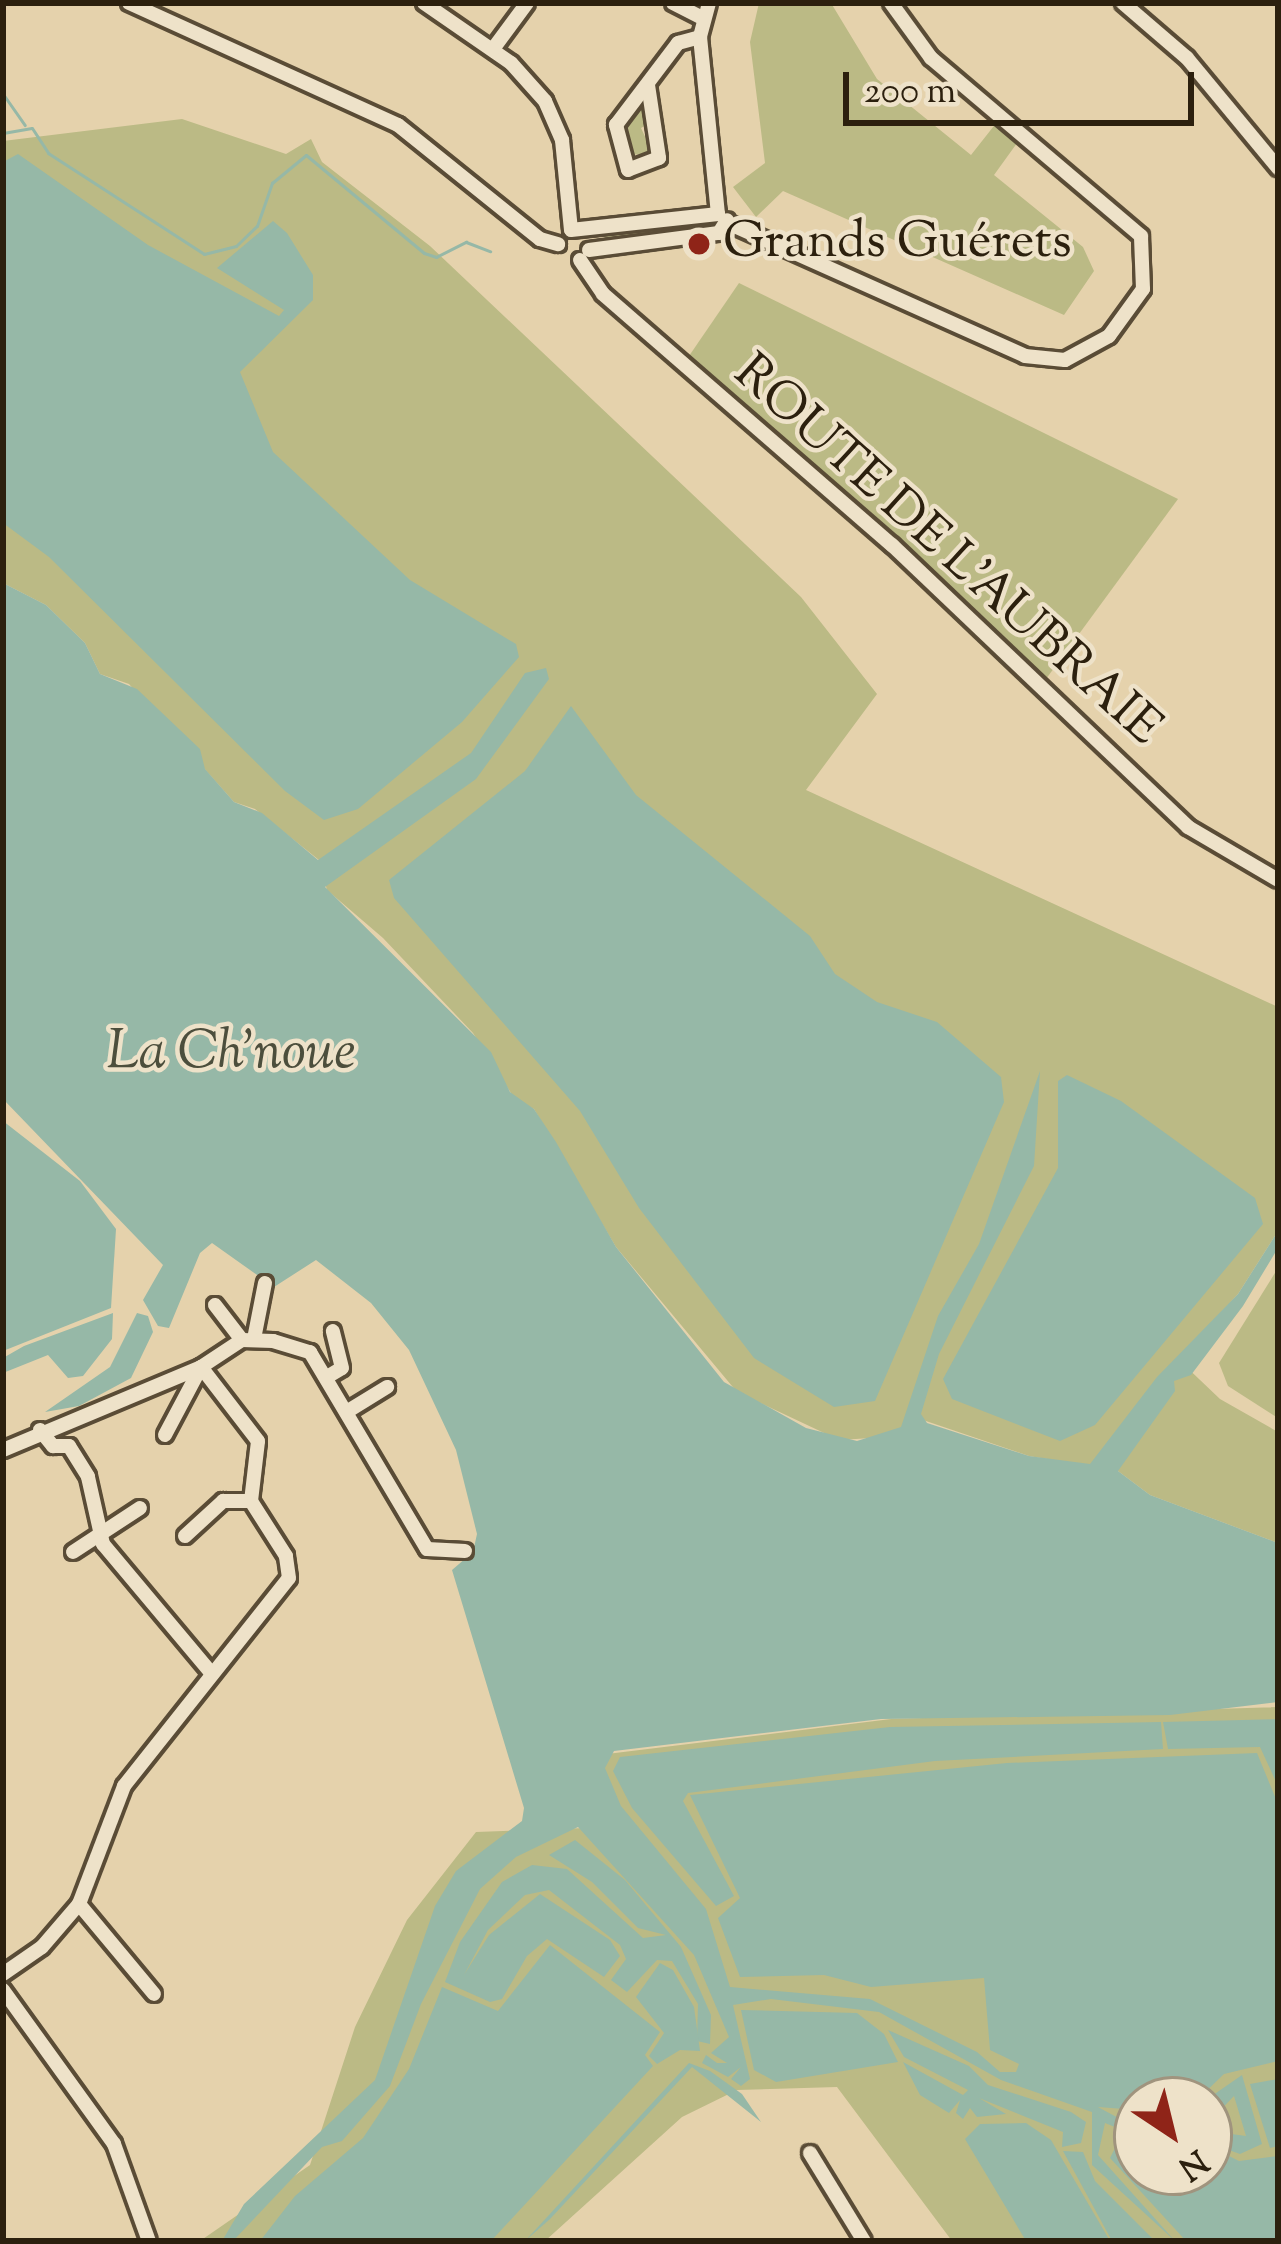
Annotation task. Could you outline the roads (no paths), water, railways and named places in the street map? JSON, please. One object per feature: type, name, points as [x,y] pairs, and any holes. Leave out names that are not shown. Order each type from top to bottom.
[{"type":"street","points":[[129,3],[398,125],[540,239],[558,244],[577,232],[722,223],[1025,356],[1065,360],[1109,335],[1143,289],[1141,236],[931,58],[891,3]]},
{"type":"street","points":[[424,3],[525,76],[553,116],[584,255]]},
{"type":"street","points":[[493,49],[527,3]]},
{"type":"street","points":[[673,3],[706,10],[700,37],[722,223]]},
{"type":"street","points":[[1123,3],[1187,58],[1278,168]]},
{"type":"street","points":[[647,85],[659,158],[628,170],[616,125],[678,43],[700,37]]},
{"type":"street","points":[[558,244],[566,260],[722,223]]},
{"type":"street","name":"ROUTE DE L'AUBRAIE","points":[[584,255],[603,294],[892,545],[1188,827],[1278,880]]},
{"type":"street","points":[[3,1450],[40,1430],[201,1366],[248,1340],[266,1283]]},
{"type":"street","points":[[215,1305],[248,1340],[310,1352],[427,1549],[465,1551]]},
{"type":"street","points":[[327,1377],[342,1368],[333,1331]]},
{"type":"street","points":[[165,1435],[201,1366]]},
{"type":"street","points":[[3,1974],[42,1947],[79,1904],[124,1786],[289,1578],[286,1556],[251,1501],[258,1441],[201,1366]]},
{"type":"street","points":[[348,1411],[387,1388]]},
{"type":"street","points":[[40,1430],[53,1446],[69,1446],[88,1477],[98,1531],[212,1674]]},
{"type":"street","points":[[185,1536],[223,1501],[251,1501]]},
{"type":"street","points":[[73,1552],[98,1531],[140,1508]]},
{"type":"street","points":[[79,1904],[154,1994]]},
{"type":"street","points":[[3,1990],[114,2144],[149,2241]]},
{"type":"street","points":[[810,2153],[863,2241]]},
{"type":"water","points":[[18,154],[148,245],[279,316],[284,310],[217,268],[273,221],[287,233],[313,275],[313,300],[240,372],[273,452],[410,580],[516,644],[519,657],[462,722],[358,809],[324,820],[285,791],[49,557],[3,523],[3,162]]},
{"type":"water","name":"La Ch'noue","points":[[3,583],[46,605],[85,643],[100,674],[137,689],[200,749],[205,769],[234,802],[262,813],[318,860],[471,753],[525,673],[546,668],[549,679],[476,779],[325,887],[491,1052],[510,1092],[534,1109],[556,1142],[616,1247],[724,1382],[806,1428],[857,1441],[901,1427],[938,1316],[979,1244],[1040,1071],[1034,1166],[939,1354],[921,1414],[927,1423],[1029,1456],[1090,1464],[1157,1377],[1238,1294],[1278,1231],[1278,1248],[1243,1306],[1191,1375],[1174,1381],[1175,1391],[1118,1471],[1150,1495],[1278,1543],[1278,1702],[1170,1715],[881,1719],[614,1751],[605,1768],[621,1806],[706,1909],[730,1987],[870,1999],[977,2052],[1000,2072],[1016,2072],[1019,2064],[990,2050],[984,1978],[871,1987],[824,1975],[740,1977],[718,1918],[740,1898],[690,1795],[1007,1763],[1257,1753],[1278,1804],[1278,2061],[1222,2076],[1113,2076],[1113,2108],[1098,2107],[1113,2115],[1113,2126],[1105,2123],[1098,2155],[1113,2172],[1113,2184],[1092,2165],[1092,2112],[1001,2080],[879,2012],[771,1999],[733,2005],[750,2079],[741,2086],[731,2079],[741,2067],[728,2077],[702,2063],[706,2055],[727,2063],[711,2053],[729,2037],[694,1955],[578,1827],[516,1857],[480,1889],[421,2004],[390,2086],[342,2141],[322,2147],[233,2241],[222,2241],[244,2204],[375,2080],[435,1906],[456,1871],[522,1821],[524,1808],[452,1570],[473,1552],[477,1534],[456,1450],[409,1350],[371,1303],[316,1260],[274,1287],[212,1243],[200,1253],[169,1328],[158,1326],[143,1300],[163,1265],[3,1099]]},
{"type":"water","points":[[571,706],[636,795],[810,936],[835,974],[877,1002],[937,1022],[1001,1077],[1004,1102],[875,1401],[834,1407],[754,1358],[639,1208],[580,1111],[394,898],[389,880],[525,771]]},
{"type":"water","points":[[1067,1075],[1121,1101],[1255,1198],[1263,1224],[1095,1425],[1060,1441],[952,1399],[943,1379],[1058,1168],[1058,1081]]},
{"type":"water","points":[[3,1121],[80,1181],[116,1229],[111,1308],[3,1351]]},
{"type":"water","points":[[113,1313],[112,1339],[83,1376],[68,1378],[48,1355],[3,1373],[3,1358],[24,1346]]},
{"type":"water","points":[[137,1313],[148,1316],[153,1332],[131,1378],[79,1406],[45,1412],[110,1367]]},
{"type":"water","points":[[1278,1719],[1278,1786],[1260,1747],[1168,1749],[1163,1722]]},
{"type":"water","points":[[1161,1722],[1163,1749],[935,1761],[688,1793],[683,1801],[734,1896],[716,1906],[632,1808],[613,1771],[620,1757],[890,1727]]},
{"type":"water","points":[[575,1840],[625,1880],[681,1947],[711,2015],[710,2044],[697,2041],[698,2004],[672,1961],[657,1960],[627,1992],[611,1980],[626,1959],[620,1945],[549,1890],[525,1895],[488,1930],[464,1975],[489,1935],[540,1894],[610,1940],[620,1956],[604,1977],[547,1939],[527,1956],[502,1999],[490,2002],[445,1982],[460,1942],[502,1882],[532,1865],[567,1869],[643,1938],[666,1935],[638,1928],[592,1882],[549,1855]]},
{"type":"water","points":[[550,1945],[660,2032],[645,2055],[653,2066],[491,2241],[260,2241],[295,2196],[363,2138],[409,2069],[442,1987],[498,2011]]},
{"type":"water","points":[[660,1963],[673,1970],[694,2007],[700,2051],[680,2050],[657,2064],[649,2056],[664,2033],[636,1997]]},
{"type":"water","points":[[741,2010],[857,2013],[884,2034],[898,2062],[776,2082],[754,2070]]},
{"type":"water","points":[[888,2030],[969,2066],[988,2085],[1071,2112],[1086,2122],[1081,2143],[1062,2147],[1063,2132],[979,2098],[1006,2114],[977,2117],[970,2108],[963,2119],[956,2113],[960,2100],[949,2113],[920,2095],[903,2062],[963,2095],[968,2090],[904,2057]]},
{"type":"water","points":[[689,2063],[710,2071],[742,2094],[761,2122],[692,2067],[525,2241]]},
{"type":"water","points":[[1242,2075],[1262,2144],[1240,2154],[1233,2152],[1233,2134],[1246,2136],[1233,2097],[1233,2081]]},
{"type":"water","points":[[1278,2079],[1278,2146],[1270,2148],[1250,2084]]},
{"type":"water","points":[[1026,2123],[1051,2140],[1110,2241],[1026,2241],[965,2139],[980,2124]]},
{"type":"water","points":[[1063,2151],[1083,2152],[1095,2181],[1155,2241],[1112,2241]]},
{"type":"water","points":[[1278,2156],[1278,2238],[1186,2241],[1145,2196],[1233,2196],[1233,2158]]},
{"type":"water","name":"La Ch'noue","points":[[1126,2196],[1135,2196],[1175,2241]]},
{"type":"waterway","points":[[3,94],[25,125]]},
{"type":"waterway","points":[[3,133],[32,128],[48,153],[204,254],[236,246],[257,226],[272,183],[306,155],[424,253],[436,257],[466,242],[490,251]]},
{"type":"place","name":"Grands Guérets","points":[[699,244]]}]
